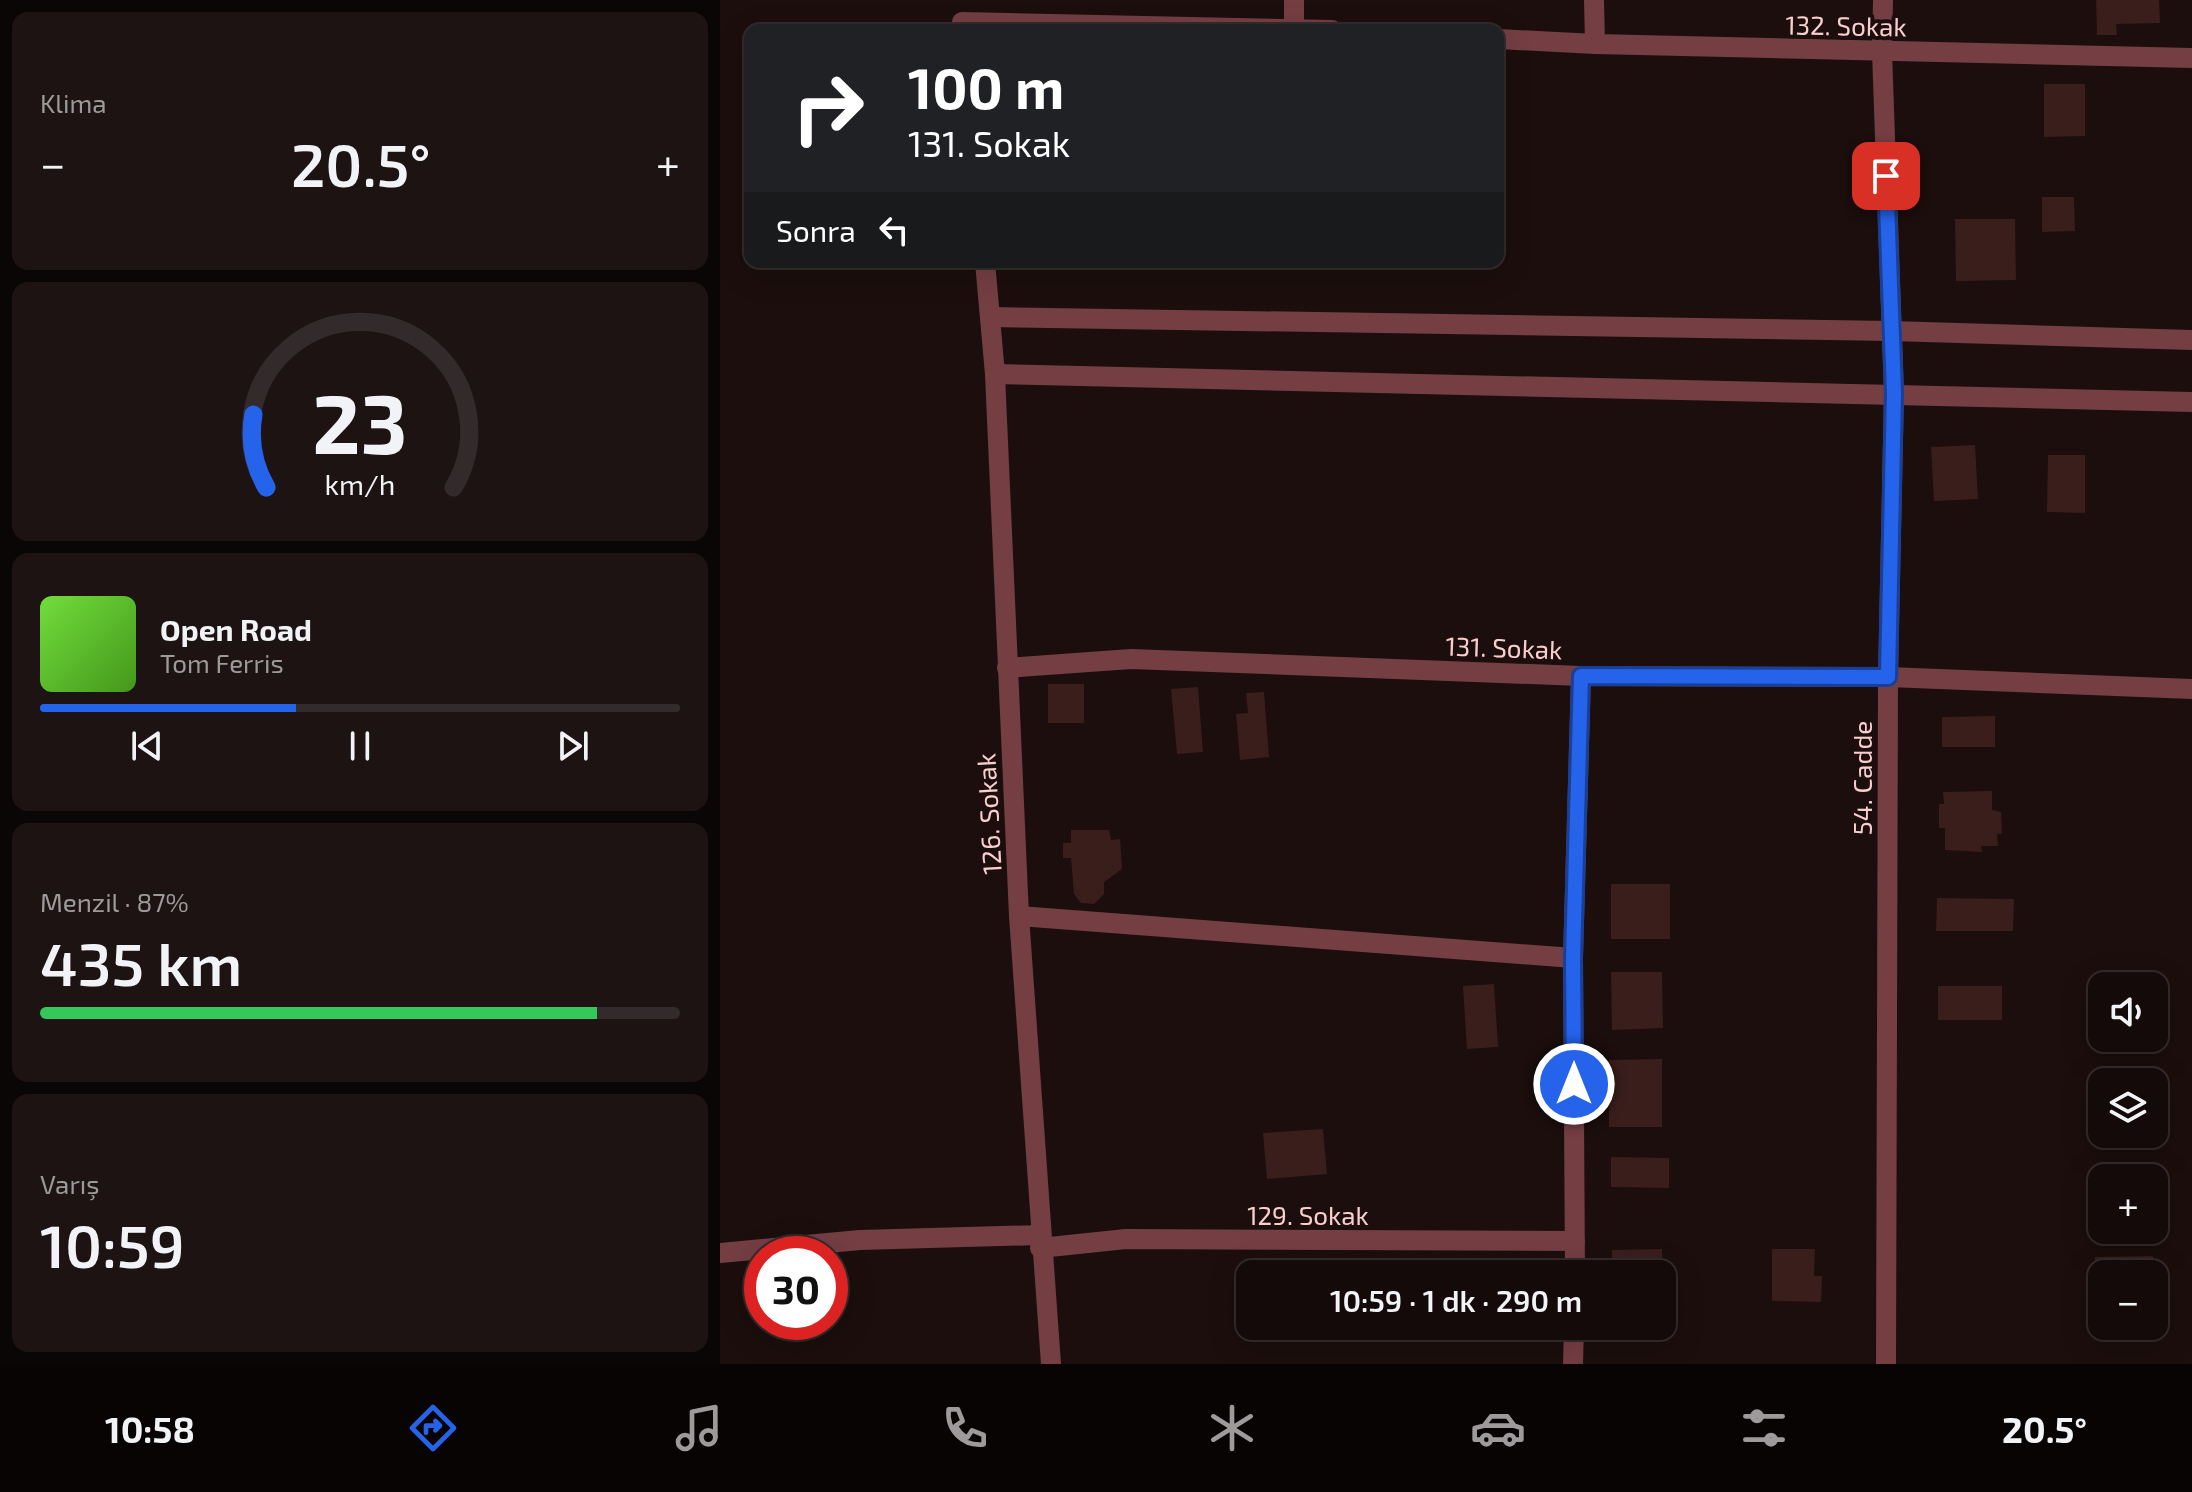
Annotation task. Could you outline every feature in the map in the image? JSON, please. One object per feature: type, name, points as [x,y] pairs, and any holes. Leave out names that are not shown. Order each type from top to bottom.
[{"type":"street","points":[[961,0],[962,24]]},
{"type":"street","points":[[1294,0],[1294,24]]},
{"type":"street","points":[[1594,0],[1595,44]]},
{"type":"street","name":"54. Cadde","points":[[1883,0],[1882,52],[1894,393],[1888,677],[1886,1364]]},
{"type":"street","name":"132. Sokak","points":[[1504,39],[1882,52],[2192,58]]},
{"type":"street","name":"126. Sokak","points":[[986,268],[995,374],[1019,916],[1051,1364]]},
{"type":"street","points":[[990,317],[1891,331],[2192,340]]},
{"type":"street","points":[[995,374],[2192,402]]},
{"type":"street","name":"131. Sokak","points":[[1007,668],[1131,659],[1581,676],[1888,677],[2192,689]]},
{"type":"street","points":[[1575,1260],[1573,958],[1581,676]]},
{"type":"street","points":[[1019,916],[1573,958]]},
{"type":"street","name":"129. Sokak","points":[[720,1253],[860,1240],[1575,1241]]},
{"type":"street","points":[[1573,1364],[1574,1340]]},
{"type":"building","points":[[2096,0],[2159,0],[2160,23],[2116,24],[2117,35],[2097,35]]},
{"type":"building","points":[[2044,84],[2085,84],[2085,136],[2044,137]]},
{"type":"building","points":[[2042,197],[2074,197],[2075,231],[2042,232]]},
{"type":"building","points":[[1955,219],[2015,219],[2016,280],[1956,281]]},
{"type":"building","points":[[1975,445],[1978,499],[1934,501],[1931,447]]},
{"type":"building","points":[[2048,455],[2085,455],[2085,513],[2047,512]]},
{"type":"building","points":[[1048,684],[1084,684],[1084,723],[1048,723]]},
{"type":"building","points":[[1198,687],[1203,752],[1177,754],[1171,689]]},
{"type":"building","points":[[1264,692],[1269,757],[1240,760],[1236,714],[1248,713],[1246,693]]},
{"type":"building","points":[[1995,716],[1995,747],[1942,747],[1942,717]]},
{"type":"building","points":[[1992,791],[1992,810],[2001,812],[2002,834],[1997,834],[1998,846],[1981,846],[1982,852],[1945,850],[1945,828],[1939,828],[1939,804],[1944,804],[1943,792]]},
{"type":"building","points":[[1071,830],[1109,830],[1111,840],[1120,839],[1122,869],[1104,882],[1104,894],[1094,904],[1081,903],[1074,894],[1071,858],[1063,858],[1063,843],[1071,843]]},
{"type":"building","points":[[1611,884],[1670,884],[1670,939],[1611,939]]},
{"type":"building","points":[[1937,898],[2014,899],[2013,931],[1936,931]]},
{"type":"building","points":[[1611,972],[1662,972],[1663,1028],[1612,1030]]},
{"type":"building","points":[[1494,984],[1498,1047],[1467,1049],[1463,986]]},
{"type":"building","points":[[1938,986],[2002,986],[2002,1020],[1938,1020]]},
{"type":"building","points":[[1662,1059],[1662,1127],[1609,1127],[1609,1060]]},
{"type":"building","points":[[1323,1129],[1327,1174],[1267,1179],[1263,1133]]},
{"type":"building","points":[[1611,1157],[1669,1158],[1669,1188],[1611,1187]]},
{"type":"building","points":[[1662,1249],[1662,1260],[1612,1260],[1612,1250]]},
{"type":"building","points":[[1772,1249],[1815,1249],[1814,1276],[1822,1276],[1821,1302],[1772,1301]]},
{"type":"building","points":[[2153,1256],[2153,1260],[2095,1260],[2095,1257]]},
{"type":"route","points":[[1574,1084],[1573,958],[1581,676],[1888,677],[1894,393],[1886,176]]}]
